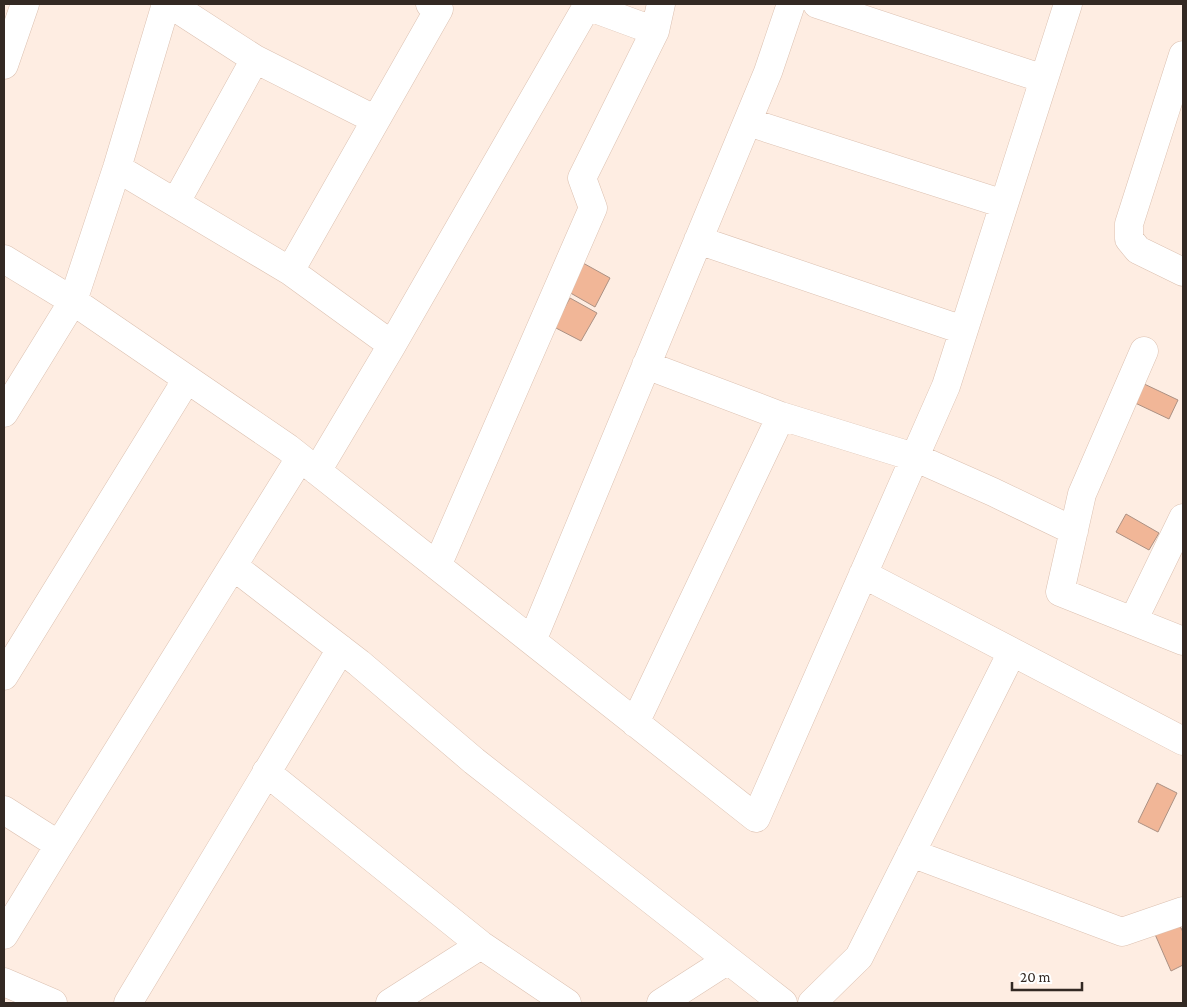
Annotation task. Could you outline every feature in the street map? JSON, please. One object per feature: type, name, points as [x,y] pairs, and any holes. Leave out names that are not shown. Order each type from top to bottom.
[{"type":"street","points":[[4,65],[26,4]]},
{"type":"street","points":[[4,413],[72,301],[117,168],[166,4]]},
{"type":"street","points":[[170,4],[256,58],[376,120]]},
{"type":"street","points":[[290,271],[440,9],[430,4]]},
{"type":"street","points":[[437,566],[593,208],[582,178],[656,31],[661,4]]},
{"type":"street","points":[[532,641],[748,122],[768,72],[791,4]]},
{"type":"street","points":[[817,4],[1044,79]]},
{"type":"street","points":[[4,259],[72,301],[308,464],[756,818],[946,386],[1068,4]]},
{"type":"street","points":[[4,935],[233,566],[392,345],[587,6],[656,31]]},
{"type":"street","points":[[1183,55],[1174,115],[1129,224],[1129,239],[1138,250],[1183,272]]},
{"type":"street","points":[[176,202],[256,58]]},
{"type":"street","points":[[748,122],[1004,204]]},
{"type":"street","points":[[117,168],[290,271],[392,345]]},
{"type":"street","points":[[698,240],[963,330]]},
{"type":"street","points":[[1144,351],[1082,494],[1060,592],[1183,641]]},
{"type":"street","points":[[646,365],[781,416],[914,457],[1074,531]]},
{"type":"street","points":[[4,676],[187,379]]},
{"type":"street","points":[[635,723],[781,416]]},
{"type":"street","points":[[1132,621],[1183,518]]},
{"type":"street","points":[[233,566],[341,649],[474,761],[783,1003]]},
{"type":"street","points":[[863,574],[1183,741]]},
{"type":"street","points":[[128,1003],[341,649]]},
{"type":"street","points":[[812,1003],[859,957],[1012,652]]},
{"type":"street","points":[[266,772],[481,945],[567,1003]]},
{"type":"street","points":[[4,810],[59,845]]},
{"type":"street","points":[[911,853],[1122,932],[1183,912]]},
{"type":"street","points":[[390,1003],[481,945]]},
{"type":"street","points":[[661,1003],[728,960]]},
{"type":"street","points":[[4,982],[53,1003]]},
{"type":"building","points":[[583,263],[610,278],[595,307],[567,291]]},
{"type":"building","points":[[570,298],[597,313],[581,341],[554,327]]},
{"type":"building","points":[[1140,382],[1178,400],[1169,419],[1131,401]]},
{"type":"building","points":[[1126,514],[1159,533],[1149,550],[1116,532]]},
{"type":"building","points":[[1157,783],[1177,793],[1158,832],[1138,822]]},
{"type":"building","points":[[1178,922],[1183,932],[1183,965],[1171,971],[1154,932]]}]
